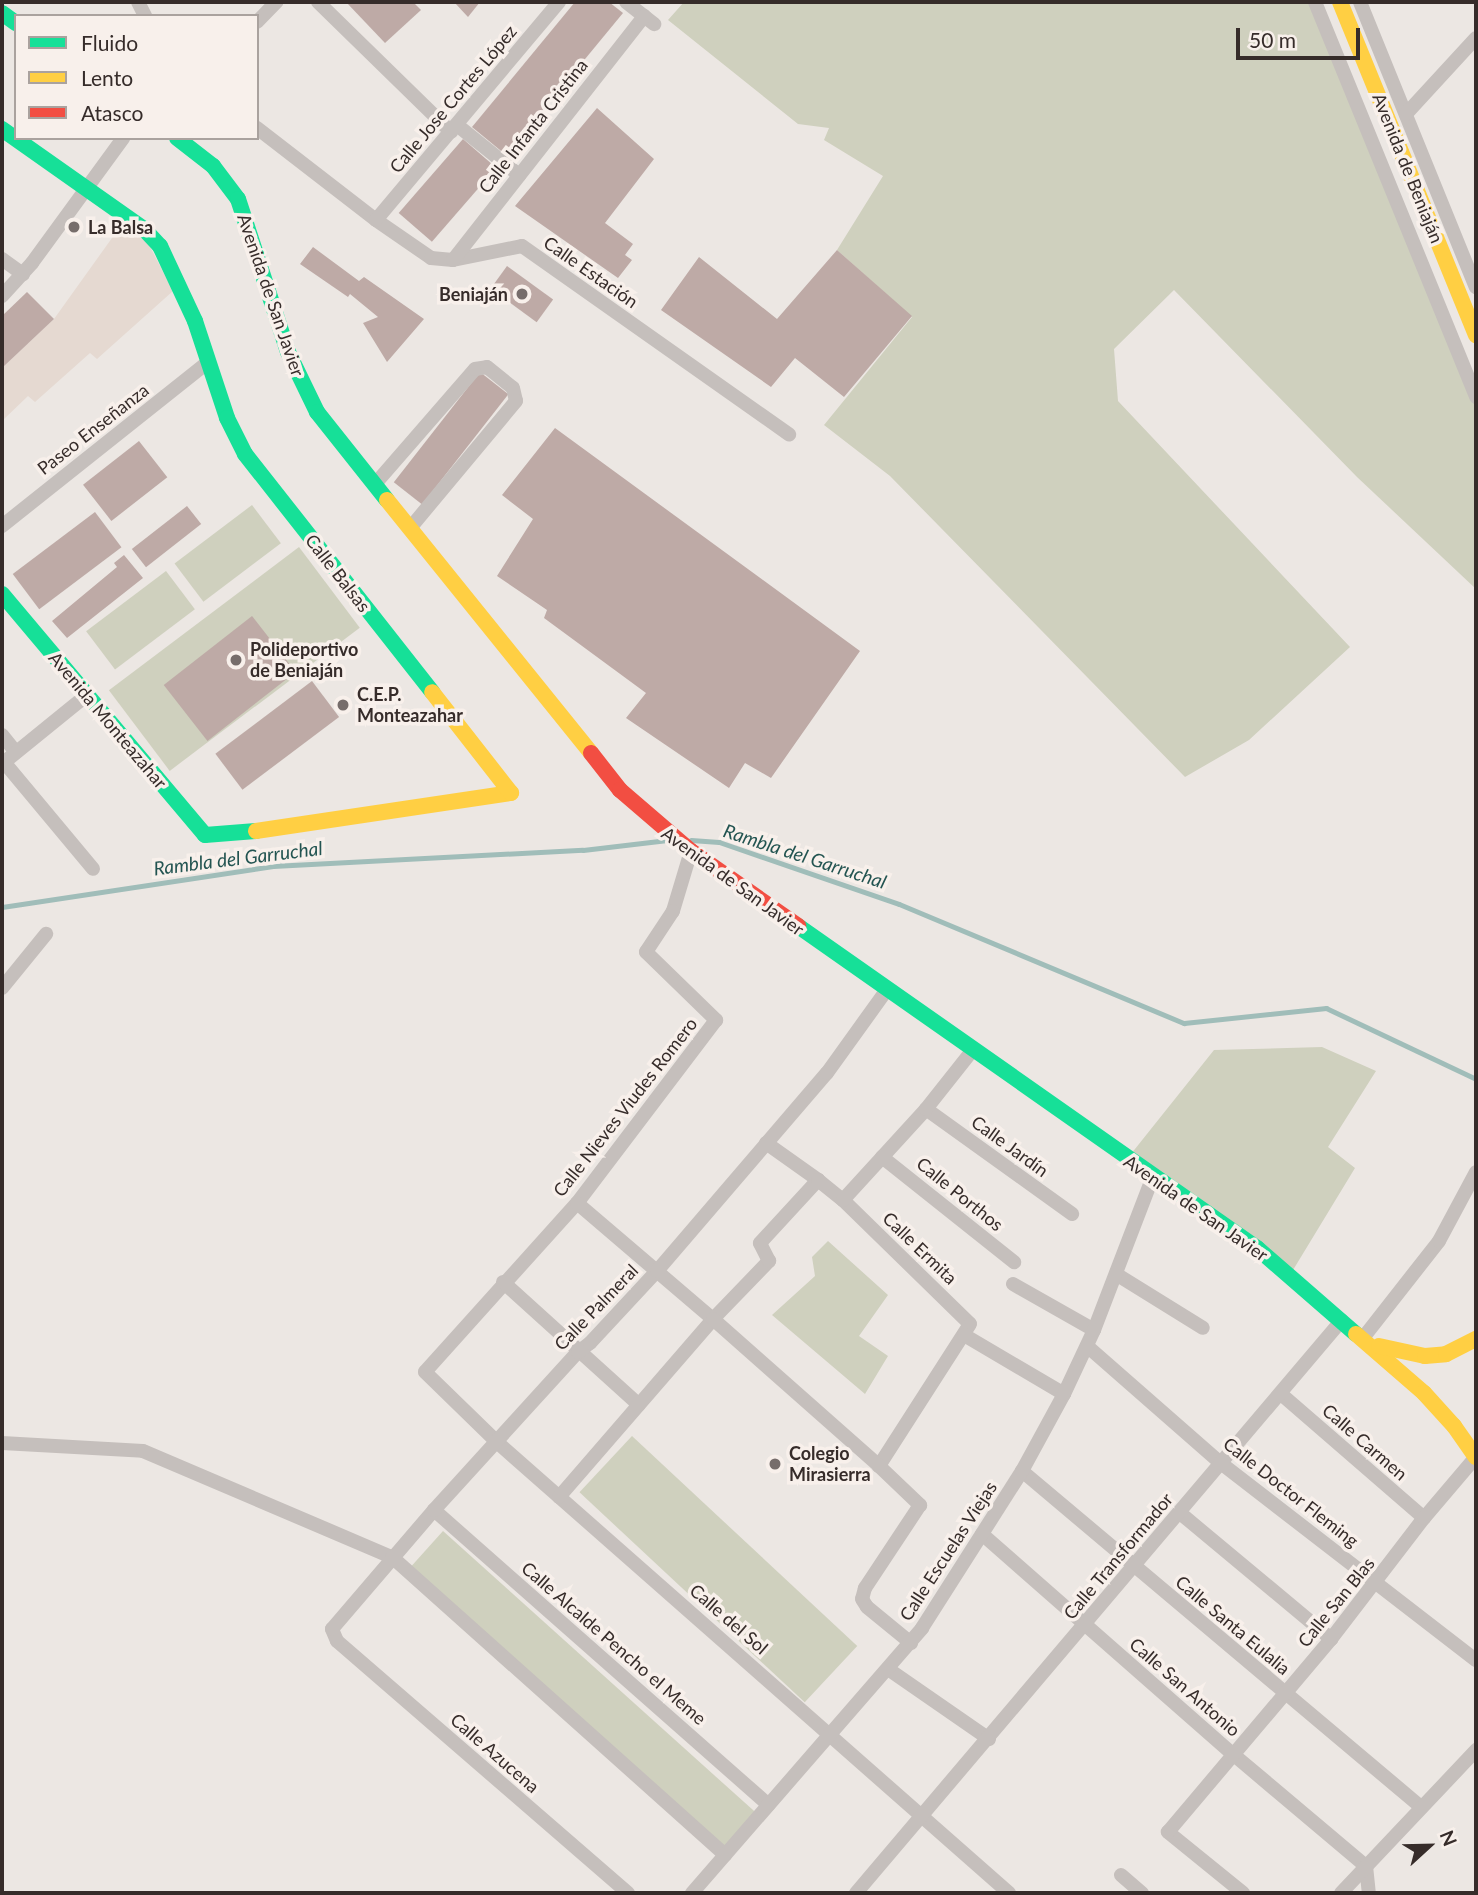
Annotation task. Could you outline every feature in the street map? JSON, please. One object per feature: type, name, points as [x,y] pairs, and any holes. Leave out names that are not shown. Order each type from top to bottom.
[{"type":"main road","name":"Avenida de Beniaján","points":[[1340,2],[1476,335]]},
{"type":"main road","name":"Calle Balsas","points":[[18,140],[145,230],[160,246],[195,321],[227,418],[245,454],[511,793],[220,836]]},
{"type":"main road","name":"Avenida de San Javier","points":[[180,140],[213,166],[238,199],[296,372],[317,412],[601,768],[643,813],[691,851],[886,991],[1257,1248],[1363,1338],[1442,1411],[1476,1457]]},
{"type":"main road","name":"Avenida Monteazahar","points":[[2,594],[205,835],[220,836]]},
{"type":"main road","points":[[1363,1338],[1405,1354],[1425,1356],[1446,1354],[1476,1339]]},
{"type":"street","points":[[259,20],[276,2]]},
{"type":"street","points":[[318,2],[454,129],[519,175]]},
{"type":"street","name":"Calle Jose Cortes López","points":[[376,220],[559,2]]},
{"type":"street","name":"Calle Infanta Cristina","points":[[453,260],[519,175],[649,20],[626,2]]},
{"type":"street","points":[[1315,2],[1476,397]]},
{"type":"street","points":[[1360,2],[1476,287]]},
{"type":"street","points":[[1406,114],[1476,38]]},
{"type":"street","name":"Calle Estación","points":[[259,130],[376,220],[432,258],[453,260],[522,246],[789,434]]},
{"type":"street","points":[[2,296],[23,274],[122,140]]},
{"type":"street","points":[[2,259],[23,274]]},
{"type":"street","name":"Paseo Enseñanza","points":[[2,526],[208,362]]},
{"type":"street","points":[[375,484],[475,369],[487,366],[513,388],[516,401],[410,528]]},
{"type":"street","points":[[7,759],[87,695]]},
{"type":"street","points":[[2,735],[7,759],[93,869]]},
{"type":"street","name":"Calle Nieves Viudes Romero","points":[[425,1372],[503,1282],[577,1203],[716,1020],[646,952],[673,911],[691,851]]},
{"type":"street","points":[[2,988],[46,934]]},
{"type":"street","name":"Calle Palmeral","points":[[337,1641],[332,1629],[335,1623],[578,1352],[590,1343],[657,1271],[827,1073],[886,991]]},
{"type":"street","points":[[843,1200],[926,1109],[972,1051]]},
{"type":"street","name":"Calle Jardín","points":[[926,1109],[1072,1214]]},
{"type":"street","name":"Calle Ermita","points":[[766,1143],[843,1200],[967,1329],[1064,1394]]},
{"type":"street","name":"Calle Porthos","points":[[882,1157],[1013,1262]]},
{"type":"street","points":[[1363,1338],[1439,1241],[1476,1172]]},
{"type":"street","name":"Calle Escuelas Viejas","points":[[692,1893],[911,1643],[982,1534],[1022,1471],[1087,1346],[1153,1176]]},
{"type":"street","points":[[559,1497],[713,1319],[769,1261],[760,1243],[818,1180]]},
{"type":"street","points":[[577,1203],[713,1319],[920,1505],[866,1588],[862,1599],[867,1607],[911,1643]]},
{"type":"street","points":[[1116,1274],[1203,1328]]},
{"type":"street","points":[[503,1282],[639,1405]]},
{"type":"street","points":[[1013,1284],[1094,1330]]},
{"type":"street","name":"Calle Transformador","points":[[856,1893],[1342,1320]]},
{"type":"street","points":[[879,1466],[967,1329]]},
{"type":"street","name":"Calle Doctor Fleming","points":[[1087,1346],[1222,1464],[1476,1660]]},
{"type":"street","name":"Calle del Sol","points":[[425,1372],[498,1443],[831,1734],[1004,1892]]},
{"type":"street","name":"Calle Carmen","points":[[1280,1394],[1424,1518]]},
{"type":"street","points":[[2,1443],[143,1451],[392,1557],[725,1855]]},
{"type":"street","name":"Calle San Blas","points":[[1243,1893],[1168,1832],[1377,1583],[1424,1518],[1476,1457]]},
{"type":"street","name":"Calle Santa Eulalia","points":[[1022,1471],[1421,1807]]},
{"type":"street","name":"Calle Alcalde Pencho el Meme","points":[[434,1510],[769,1805]]},
{"type":"street","points":[[1180,1513],[1331,1639]]},
{"type":"street","name":"Calle San Antonio","points":[[982,1534],[1234,1755],[1366,1866]]},
{"type":"street","name":"Calle Azucena","points":[[337,1641],[628,1893]]},
{"type":"street","points":[[888,1669],[989,1739]]},
{"type":"street","points":[[1341,1893],[1476,1750]]},
{"type":"street","points":[[1366,1866],[1369,1893]]},
{"type":"street","points":[[1121,1875],[1142,1893]]},
{"type":"green space","points":[[684,2],[1315,2],[1476,397],[1476,589],[1357,477],[1174,290],[1114,349],[1118,401],[1350,647],[1249,740],[1185,777],[890,476],[824,425],[912,317],[837,250],[883,176],[824,140],[829,128],[798,124],[668,20]]},
{"type":"green space","points":[[252,505],[281,543],[203,602],[175,563]]},
{"type":"green space","name":"Polideportivo de Beniaján","points":[[299,547],[360,628],[170,771],[109,690]]},
{"type":"green space","points":[[166,571],[195,609],[115,670],[86,631]]},
{"type":"green space","points":[[1322,1047],[1376,1071],[1328,1147],[1355,1168],[1290,1275],[1127,1159],[1214,1050]]},
{"type":"green space","points":[[828,1241],[888,1295],[859,1336],[888,1356],[865,1394],[772,1315],[815,1276],[812,1257]]},
{"type":"green space","points":[[632,1436],[857,1646],[805,1702],[579,1492]]},
{"type":"green space","points":[[443,1531],[757,1813],[724,1849],[411,1567]]},
{"type":"shaded area","points":[[122,224],[147,241],[173,291],[97,359],[90,353],[35,402],[28,396],[2,421],[2,368],[54,319]]},
{"type":"building","points":[[346,2],[413,2],[421,10],[385,43]]},
{"type":"building","points":[[454,2],[480,2],[468,17]]},
{"type":"building","points":[[575,2],[609,2],[623,13],[506,155],[472,127]]},
{"type":"building","points":[[597,108],[654,159],[605,223],[633,244],[625,255],[632,260],[618,278],[515,206]]},
{"type":"building","points":[[463,139],[496,168],[432,242],[399,213]]},
{"type":"building","points":[[313,247],[359,281],[364,277],[424,319],[387,362],[363,323],[378,317],[350,294],[348,297],[300,264]]},
{"type":"building","points":[[837,250],[912,316],[844,397],[795,358],[771,387],[661,310],[699,257],[777,319]]},
{"type":"building","name":"Beniaján","points":[[507,266],[553,300],[537,322],[491,289]]},
{"type":"building","points":[[27,292],[54,319],[2,368],[2,316]]},
{"type":"building","points":[[480,372],[508,394],[422,504],[394,482]]},
{"type":"building","points":[[555,428],[860,651],[771,778],[745,763],[729,788],[626,718],[646,693],[544,618],[547,610],[497,576],[533,519],[502,495]]},
{"type":"building","points":[[139,441],[167,477],[111,521],[83,485]]},
{"type":"building","points":[[187,506],[201,524],[146,567],[132,549]]},
{"type":"building","points":[[95,512],[121,547],[39,609],[13,574]]},
{"type":"building","points":[[124,555],[143,578],[67,638],[52,621],[117,567],[114,563]]},
{"type":"building","points":[[252,616],[296,672],[207,741],[164,685]]},
{"type":"building","points":[[312,681],[339,717],[242,790],[215,754]]},
{"type":"waterway","name":"Rambla del Garruchal","points":[[2,907],[273,866],[583,850],[667,840]]},
{"type":"waterway","name":"Rambla del Garruchal","points":[[691,840],[719,842],[899,904],[1184,1023],[1326,1008],[1476,1079]]},
{"type":"traffic: fast","points":[[2,13],[14,22]]},
{"type":"traffic: fast","points":[[2,129],[14,137]]},
{"type":"traffic: fast","points":[[18,140],[145,230],[160,246],[195,321],[227,418],[245,454],[432,692]]},
{"type":"traffic: fast","points":[[180,140],[213,166],[238,199],[288,352],[317,412],[387,500]]},
{"type":"traffic: fast","points":[[2,594],[205,835],[256,831]]},
{"type":"traffic: fast","points":[[798,926],[1257,1248],[1356,1334]]},
{"type":"traffic: slow","points":[[1340,2],[1476,335]]},
{"type":"traffic: slow","points":[[387,500],[591,753]]},
{"type":"traffic: slow","points":[[256,831],[511,793],[432,692]]},
{"type":"traffic: slow","points":[[1356,1334],[1424,1393],[1454,1426],[1476,1457]]},
{"type":"traffic: slow","points":[[1379,1346],[1425,1356],[1446,1354],[1476,1339]]},
{"type":"traffic: jam","points":[[591,753],[620,790],[691,851],[798,926]]},
{"type":"place","name":"La Balsa","points":[[74,227]]},
{"type":"place","name":"Beniaján","points":[[522,294]]},
{"type":"place","name":"Polideportivo de Beniaján","points":[[236,660]]},
{"type":"place","name":"C.E.P. Monteazahar","points":[[343,705]]},
{"type":"place","name":"Colegio Mirasierra","points":[[775,1464]]}]
